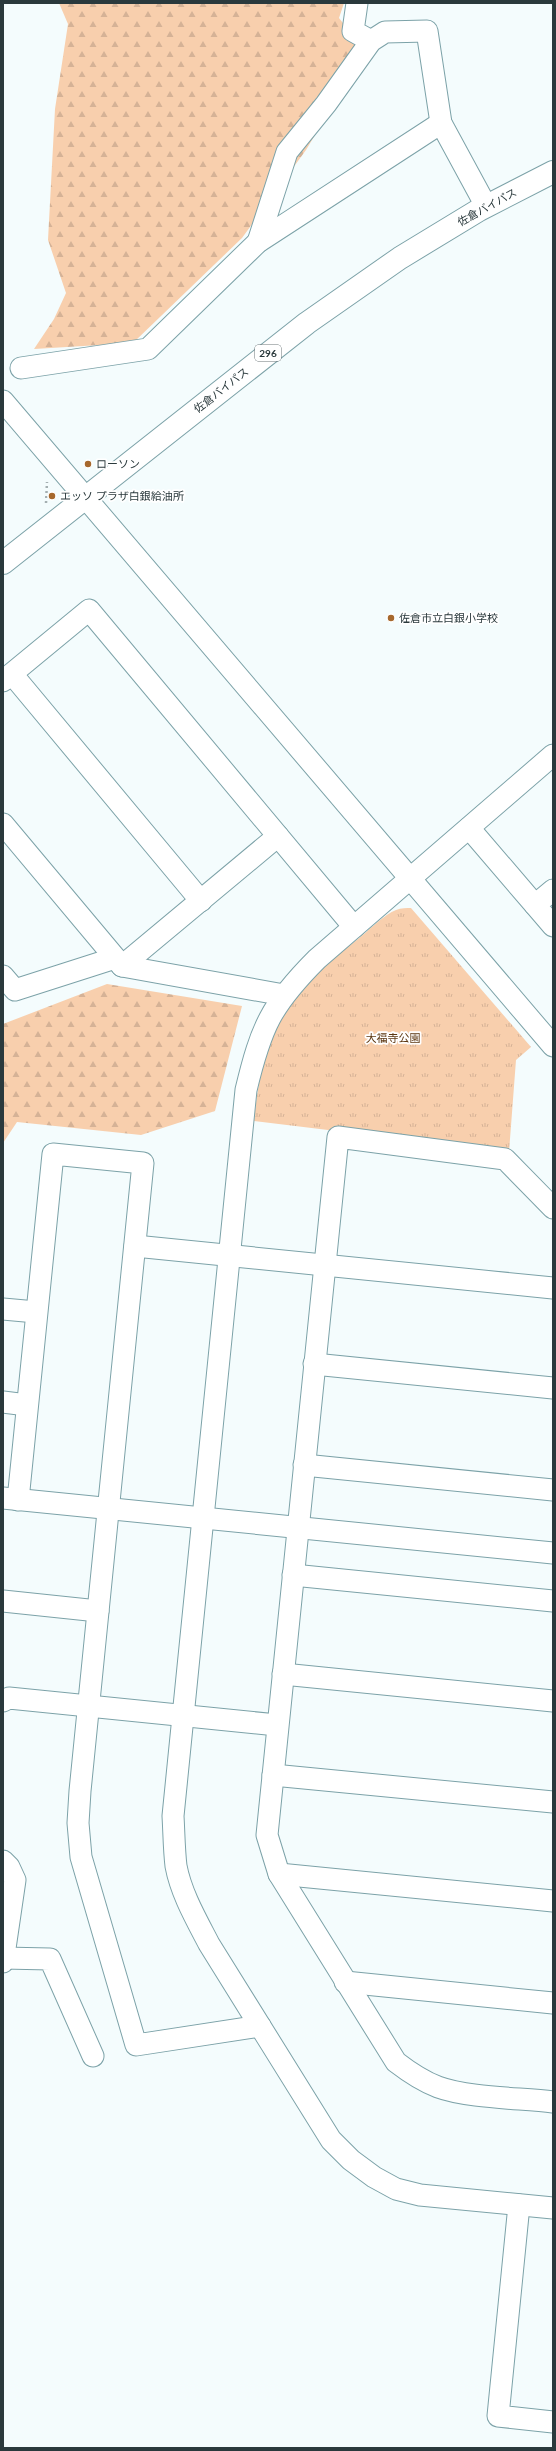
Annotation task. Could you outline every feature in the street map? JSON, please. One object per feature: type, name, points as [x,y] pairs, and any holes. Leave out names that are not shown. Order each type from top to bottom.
[{"type":"highway","name":"佐倉バイパス","points":[[3,563],[307,323],[400,258],[486,206],[553,172]]},
{"type":"street","points":[[357,3],[353,31],[371,41]]},
{"type":"street","points":[[258,242],[287,152],[326,104],[371,41],[385,32],[427,31],[441,123],[486,206]]},
{"type":"street","points":[[21,368],[148,349],[258,242],[441,123]]},
{"type":"street","points":[[3,401],[84,498],[553,1046]]},
{"type":"street","points":[[201,901],[7,678],[89,610],[354,927]]},
{"type":"street","points":[[553,755],[317,960],[284,995],[274,1008],[259,1038],[246,1090],[173,1816],[177,1866],[184,1891],[208,1944],[331,2140],[351,2160],[374,2176],[396,2188],[420,2195],[553,2208]]},
{"type":"street","points":[[3,824],[118,962],[284,995]]},
{"type":"street","points":[[469,828],[553,926]]},
{"type":"street","points":[[3,976],[15,990],[118,962],[201,901],[278,836]]},
{"type":"street","points":[[535,905],[553,890]]},
{"type":"street","points":[[553,1208],[505,1159],[338,1137],[292,1575],[267,1835],[279,1874],[396,2062],[414,2076],[438,2087],[455,2091],[553,2102]]},
{"type":"street","points":[[260,2026],[136,2044],[82,1857],[78,1823],[88,1706],[98,1611],[108,1508],[135,1246],[143,1163],[53,1154],[27,1405],[10,1499],[108,1508],[203,1516],[297,1528],[553,1553]]},
{"type":"street","points":[[135,1246],[553,1288]]},
{"type":"street","points":[[3,1309],[36,1312]]},
{"type":"street","points":[[314,1364],[553,1388]]},
{"type":"street","points":[[3,1402],[27,1405]]},
{"type":"street","points":[[304,1465],[553,1490]]},
{"type":"street","points":[[292,1575],[553,1601]]},
{"type":"street","points":[[3,1602],[98,1611]]},
{"type":"street","points":[[283,1674],[553,1701]]},
{"type":"street","points":[[3,1701],[9,1698],[277,1725]]},
{"type":"street","points":[[273,1775],[553,1802]]},
{"type":"street","points":[[3,1861],[9,1868],[15,1880],[3,1960],[50,1959],[93,2056]]},
{"type":"street","points":[[279,1874],[553,1901]]},
{"type":"street","points":[[345,1982],[553,2003]]},
{"type":"street","points":[[519,2205],[498,2416],[553,2422]]},
{"type":"green space","points":[[59,3],[344,3],[339,18],[361,46],[330,110],[306,150],[242,238],[133,343],[34,349],[54,319],[66,293],[48,240],[55,109],[68,24]]},
{"type":"green space","name":"大福寺公園","points":[[411,908],[531,1047],[516,1060],[509,1152],[254,1121],[258,1089],[264,1061],[272,1037],[282,1016],[295,997],[332,959],[382,919],[396,910]]},
{"type":"green space","points":[[107,984],[242,1006],[215,1111],[141,1135],[17,1122],[3,1143],[3,1024]]},
{"type":"place","name":"ローソン","points":[[88,464]]},
{"type":"place","name":"エッソ プラザ白銀給油所","points":[[52,496]]},
{"type":"place","name":"佐倉市立白銀小学校","points":[[391,618]]}]
